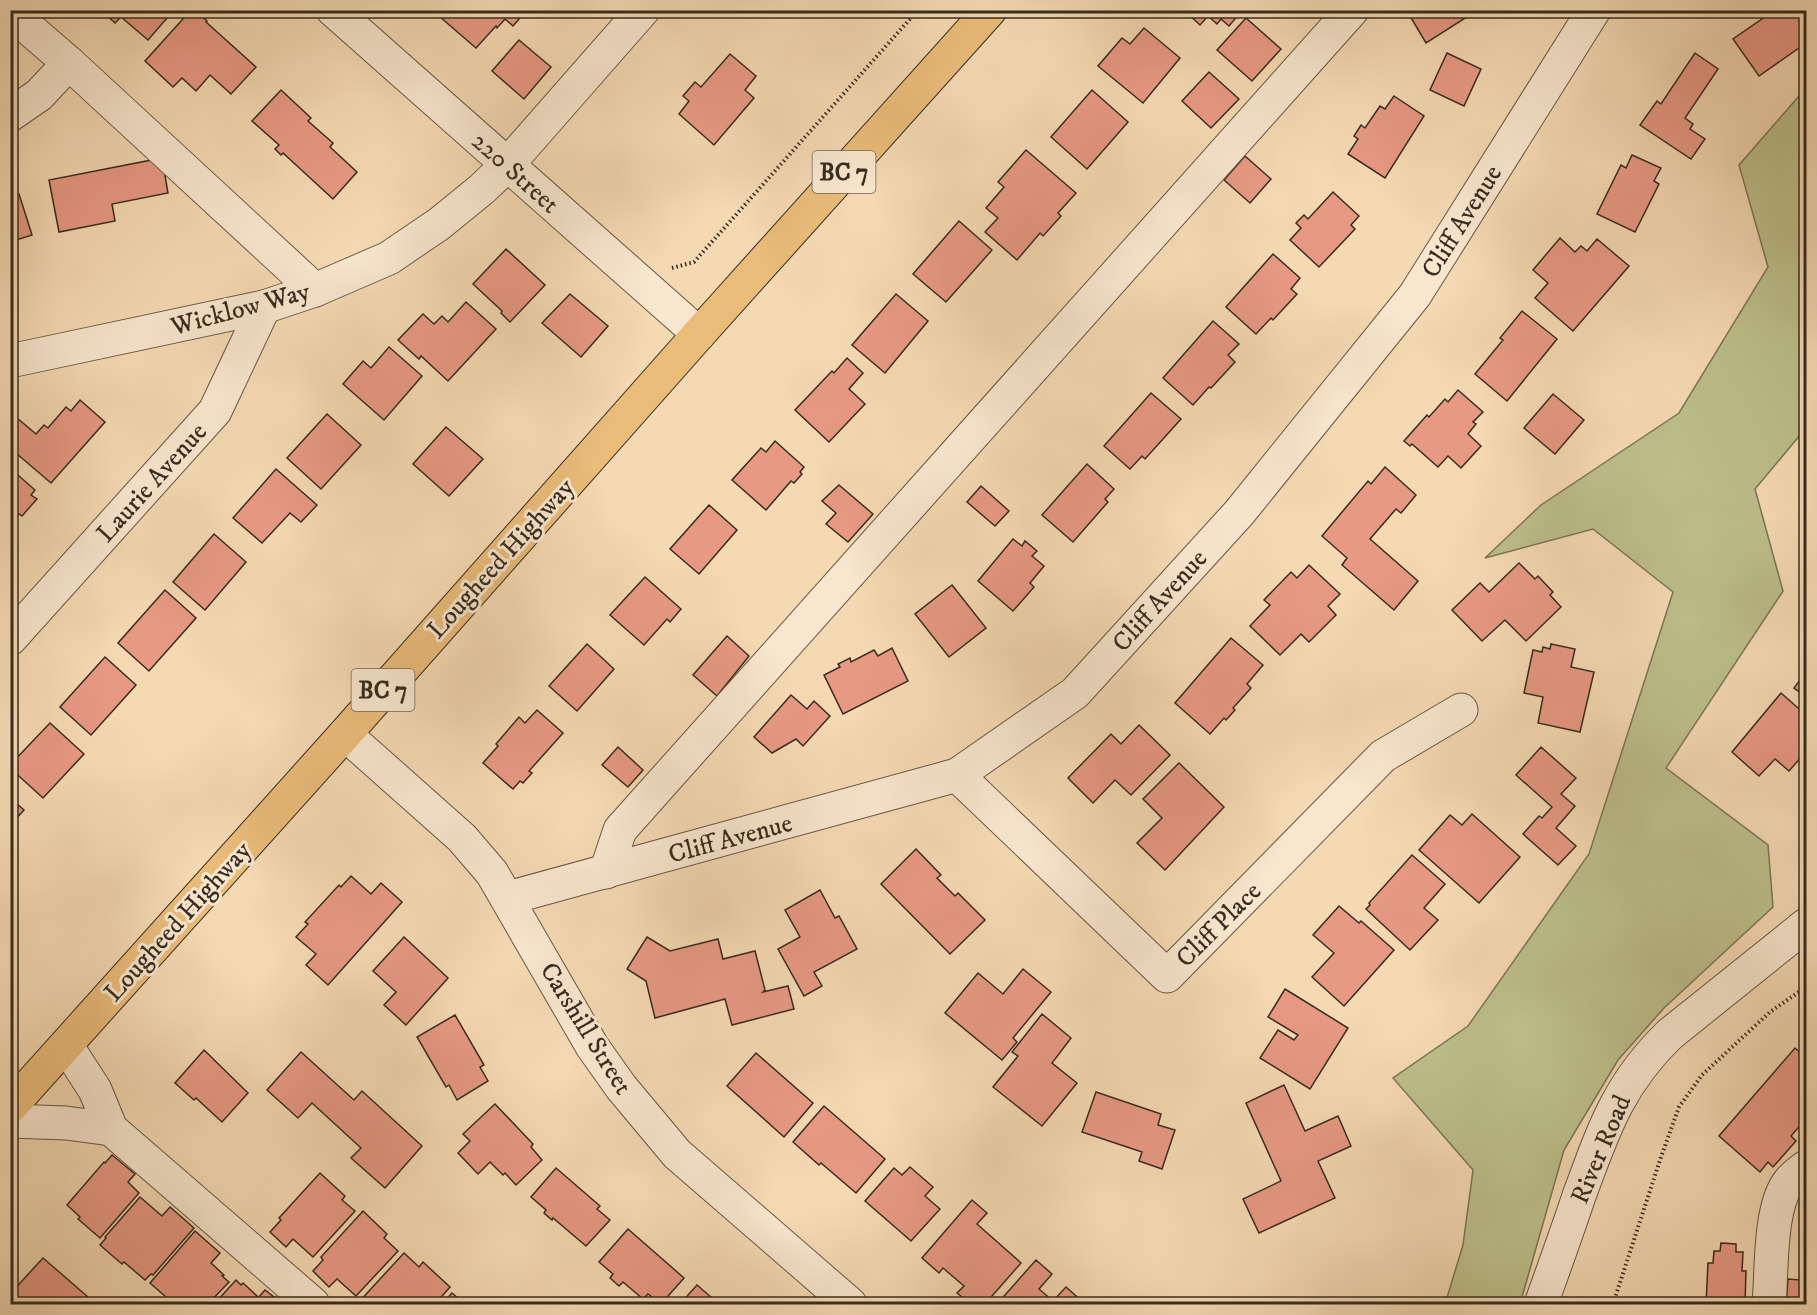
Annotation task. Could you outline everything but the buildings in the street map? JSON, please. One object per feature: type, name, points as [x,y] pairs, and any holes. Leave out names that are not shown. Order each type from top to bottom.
[{"type":"highway","name":"Lougheed Highway","points":[[10,1107],[990,10]]},
{"type":"street","name":"220 Street","points":[[333,10],[699,334]]},
{"type":"street","name":"Wicklow Way","points":[[10,361],[264,308],[315,290],[389,258],[439,224],[507,165],[643,10]]},
{"type":"street","points":[[606,872],[620,830],[1352,10]]},
{"type":"street","name":"Cliff Avenue","points":[[508,898],[957,775],[1075,693],[1239,513],[1415,295],[1594,10]]},
{"type":"street","points":[[10,12],[69,63],[315,290]]},
{"type":"street","points":[[10,115],[39,95],[69,63]]},
{"type":"street","name":"Laurie Avenue","points":[[10,639],[215,411],[264,308]]},
{"type":"street","name":"Cliff Place","points":[[957,775],[1167,975],[1383,756],[1461,710]]},
{"type":"street","name":"Carshill Street","points":[[345,734],[462,838],[492,873],[592,1046],[621,1087],[677,1154],[850,1305]]},
{"type":"street","name":"River Road","points":[[1541,1305],[1600,1138],[1613,1109],[1638,1069],[1670,1034],[1806,925]]},
{"type":"street","points":[[66,1045],[95,1090],[111,1129],[313,1305]]},
{"type":"street","points":[[10,1121],[66,1123],[111,1129]]},
{"type":"street","points":[[1769,1305],[1775,1220],[1780,1199],[1789,1181],[1806,1167]]},
{"type":"path","points":[[670,269],[694,262],[918,10]]},
{"type":"path","points":[[1613,1305],[1679,1107],[1702,1076],[1770,1012],[1806,987]]},
{"type":"green space","points":[[1806,88],[1806,428],[1755,489],[1783,591],[1666,768],[1768,845],[1773,907],[1664,1008],[1618,1060],[1564,1150],[1520,1304],[1445,1304],[1463,1245],[1473,1170],[1393,1078],[1468,1026],[1589,854],[1673,592],[1593,529],[1485,558],[1541,505],[1679,413],[1768,267],[1739,165]]}]
